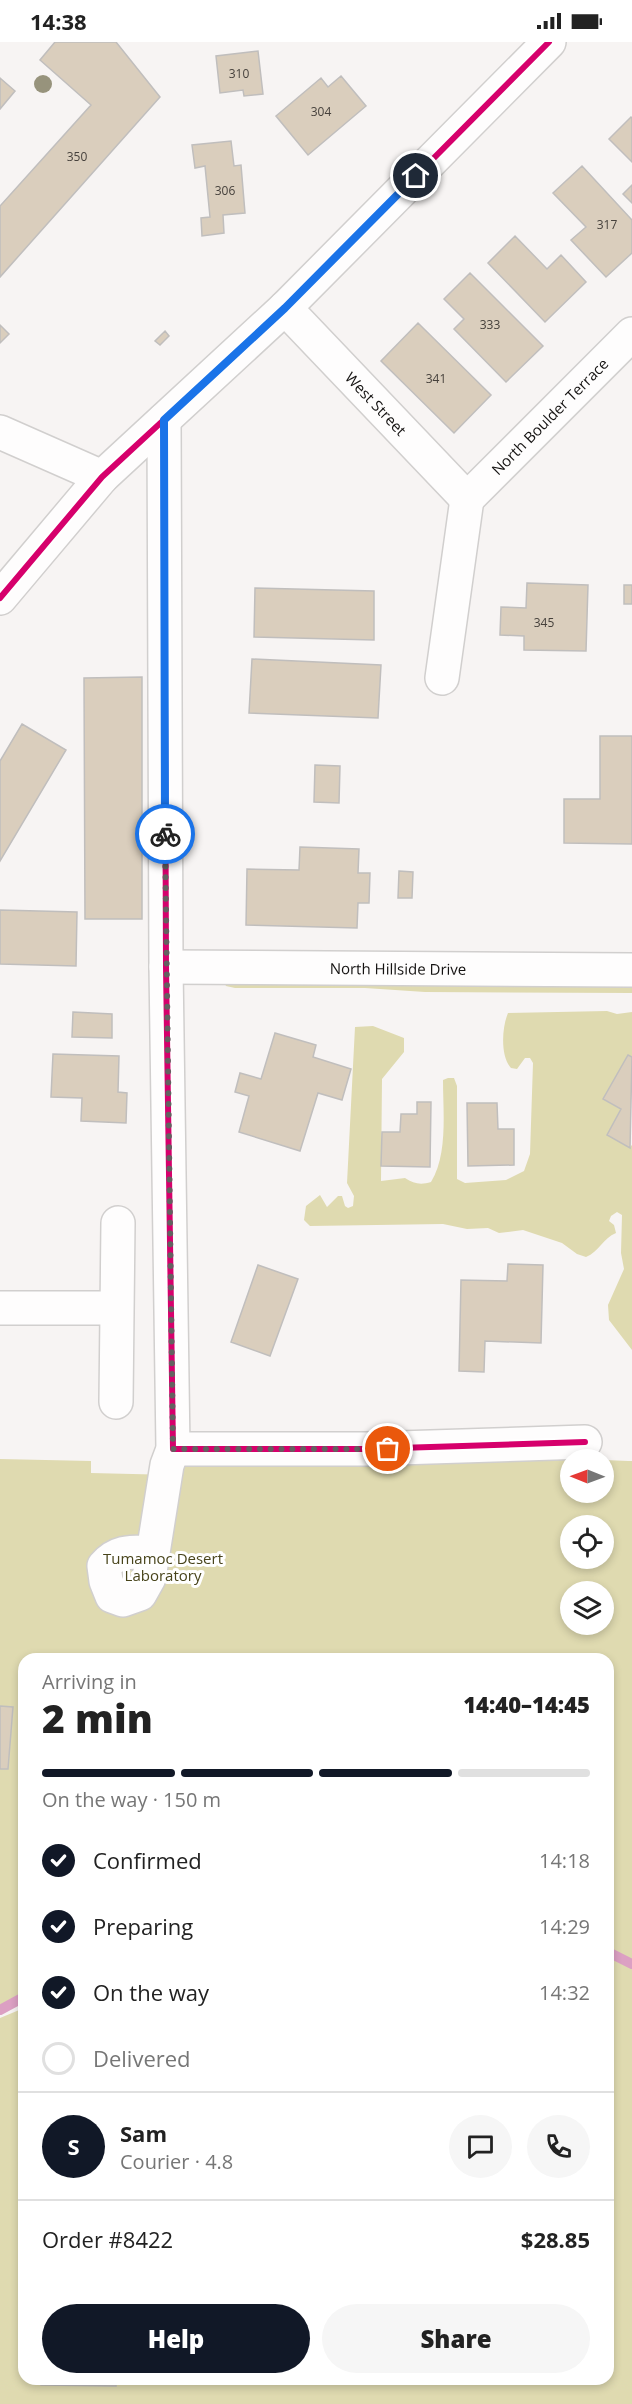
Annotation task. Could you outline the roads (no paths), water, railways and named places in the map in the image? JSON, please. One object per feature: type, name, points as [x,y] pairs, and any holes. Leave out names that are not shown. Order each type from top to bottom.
[{"type":"street","points":[[0,598],[102,477],[285,308],[549,42]]},
{"type":"street","name":"West Street","points":[[285,308],[467,499]]},
{"type":"street","name":"North Boulder Terrace","points":[[467,499],[632,334]]},
{"type":"street","points":[[152,1552],[167,1465],[173,1449],[166,967],[164,420]]},
{"type":"street","points":[[0,432],[102,477]]},
{"type":"street","points":[[441,678],[467,499]]},
{"type":"street","name":"North Hillside Drive","points":[[166,967],[632,970]]},
{"type":"street","points":[[116,1402],[118,1223]]},
{"type":"street","points":[[0,1308],[116,1308]]},
{"type":"street","points":[[173,1449],[367,1449],[585,1442]]},
{"type":"waterway","points":[[614,1955],[632,1964]]},
{"type":"waterway","points":[[0,2010],[18,2000]]},
{"type":"park label","name":"Tumamoc Desert Laboratory","points":[[163,1566]]}]
